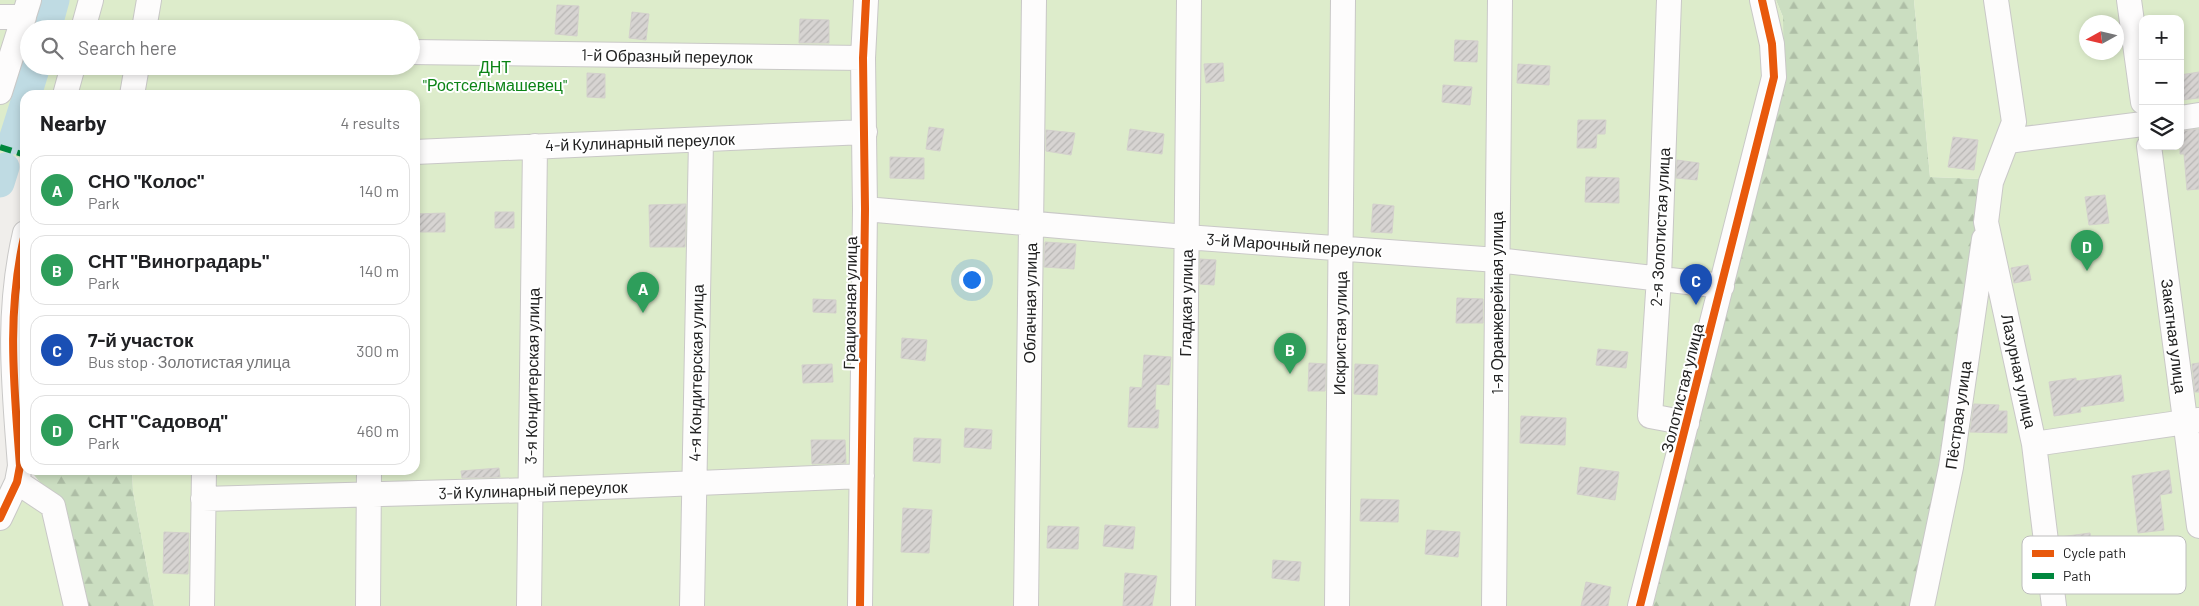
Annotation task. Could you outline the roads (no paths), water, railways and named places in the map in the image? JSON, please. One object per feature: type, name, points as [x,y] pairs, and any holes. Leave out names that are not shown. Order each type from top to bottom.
[{"type":"street","points":[[85,20],[91,0]]},
{"type":"street","points":[[146,20],[149,0]]},
{"type":"street","name":"Грациозная улица","points":[[860,606],[865,209],[863,58],[866,0]]},
{"type":"street","name":"Облачная улица","points":[[1026,606],[1034,0]]},
{"type":"street","name":"Гладкая улица","points":[[1183,606],[1189,0]]},
{"type":"street","name":"Искристая улица","points":[[1337,606],[1344,0]]},
{"type":"street","name":"1-я Оранжерейная улица","points":[[1494,606],[1500,0]]},
{"type":"street","name":"2-я Золотистая улица","points":[[1669,0],[1659,277],[1650,416],[1687,423]]},
{"type":"street","name":"Золотистая улица","points":[[1640,606],[1774,77],[1772,44],[1762,0]]},
{"type":"street","points":[[1996,0],[2014,122],[2008,140],[2139,124]]},
{"type":"street","points":[[2129,0],[2139,73]]},
{"type":"street","points":[[0,17],[27,8]]},
{"type":"street","points":[[23,20],[27,8]]},
{"type":"street","points":[[0,92],[20,30]]},
{"type":"street","name":"1-й Образный переулок","points":[[420,52],[863,58]]},
{"type":"street","points":[[66,90],[71,75]]},
{"type":"street","points":[[133,90],[135,75]]},
{"type":"street","points":[[2184,117],[2199,115]]},
{"type":"street","name":"4-й Кулинарный переулок","points":[[420,152],[865,132]]},
{"type":"street","name":"4-я Кондитерская улица","points":[[692,606],[701,140]]},
{"type":"street","name":"Лазурная улица","points":[[2008,140],[1991,182],[1986,222],[2034,444],[2045,536]]},
{"type":"street","name":"3-я Кондитерская улица","points":[[529,606],[535,146]]},
{"type":"street","name":"Закатная улица","points":[[2150,150],[2192,421],[2199,526]]},
{"type":"street","name":"3-й Марочный переулок","points":[[865,209],[1186,237],[1497,260],[1659,277],[1722,286]]},
{"type":"street","name":"Пёстрая улица","points":[[1922,606],[1951,467],[1986,222]]},
{"type":"street","points":[[0,518],[17,482],[20,466],[12,326],[14,287],[20,258]]},
{"type":"street","points":[[2034,444],[2192,421]]},
{"type":"street","points":[[202,606],[204,475]]},
{"type":"street","points":[[368,606],[369,475]]},
{"type":"street","name":"3-й Кулинарный переулок","points":[[203,499],[369,496],[862,476]]},
{"type":"street","points":[[17,482],[53,506],[76,606]]},
{"type":"waterway","points":[[49,20],[55,0]]},
{"type":"waterway","points":[[29,90],[33,75]]},
{"type":"waterway","points":[[13,140],[20,118]]},
{"type":"waterway","points":[[0,183],[5,167]]},
{"type":"place","name":"СНТ \"Садовод\"","points":[[2087,271]]},
{"type":"place","name":"7-й участок","points":[[1696,305]]},
{"type":"place","name":"СНО \"Колос\"","points":[[643,313]]},
{"type":"place","name":"СНТ \"Виноградарь\"","points":[[1290,374]]},
{"type":"park label","name":"ДНТ \"Ростсельмашевец\"","points":[[495,76]]}]
